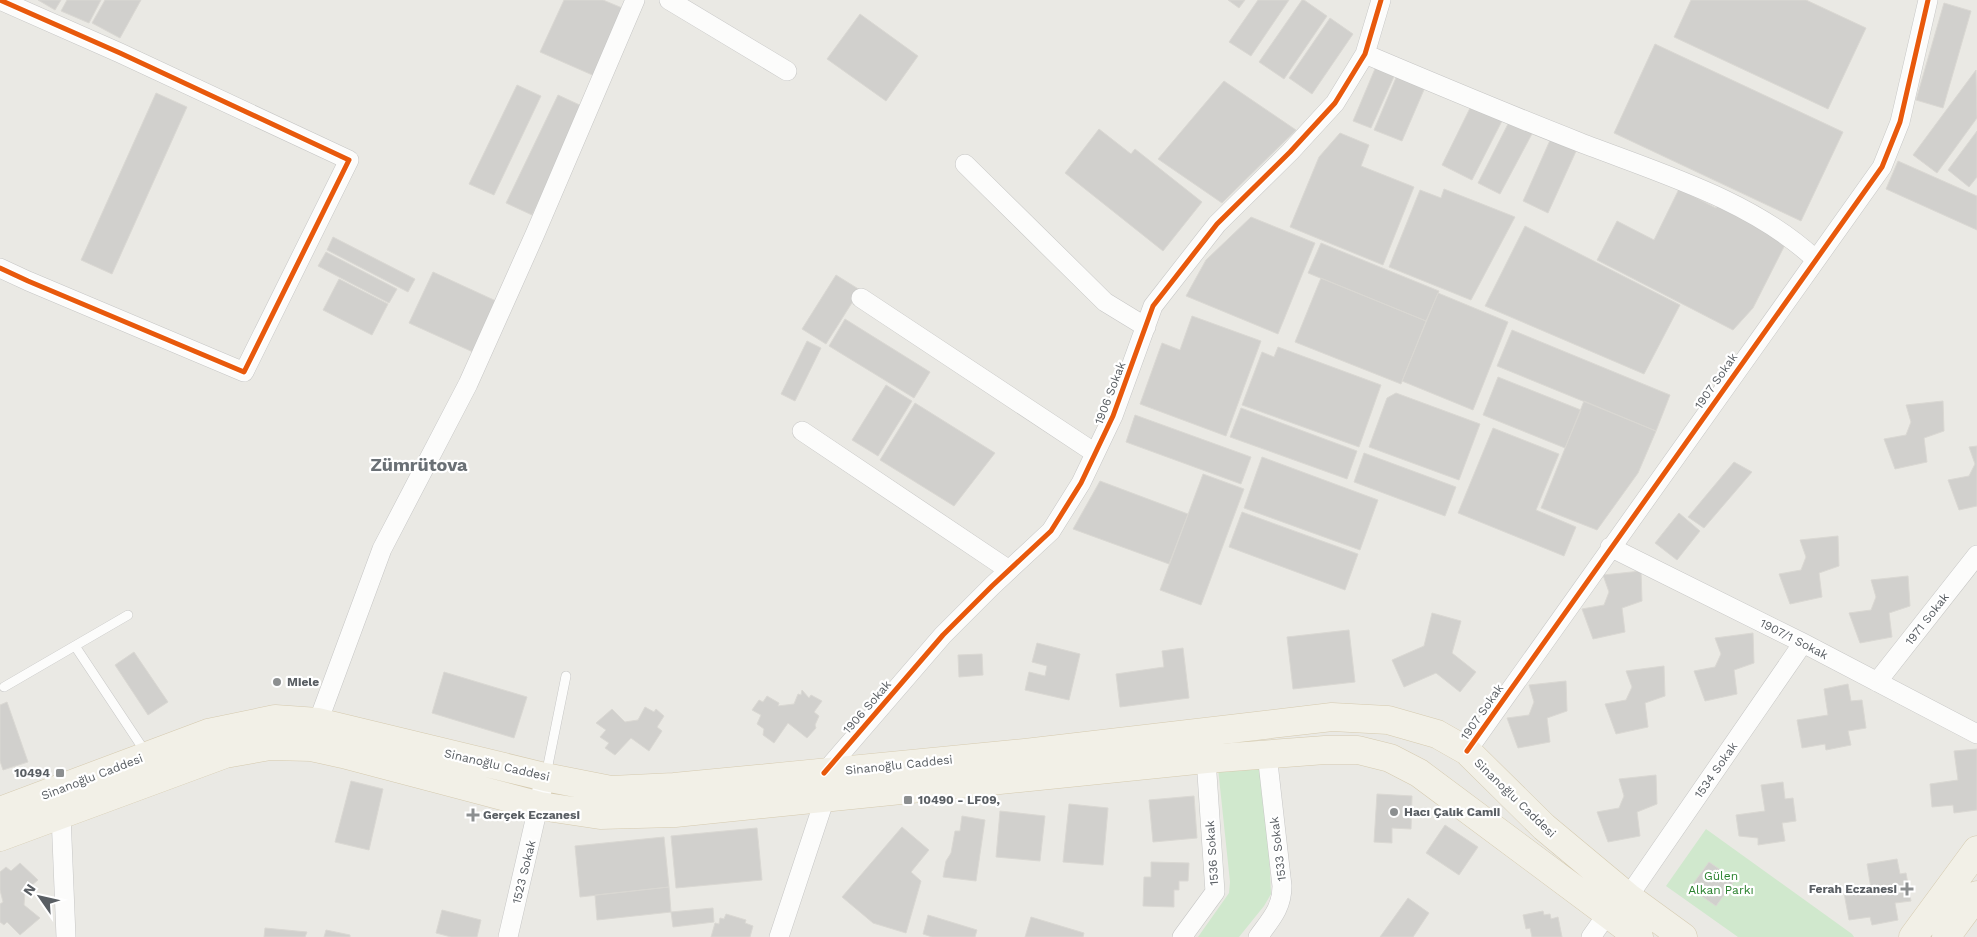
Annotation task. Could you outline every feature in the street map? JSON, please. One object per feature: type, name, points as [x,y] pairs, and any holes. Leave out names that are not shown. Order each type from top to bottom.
[{"type":"main road","name":"Si̇nanoğlu Caddesi","points":[[0,837],[226,754],[270,746],[312,747],[327,750],[540,806],[600,815],[675,813],[1025,753],[1332,717],[1388,720],[1437,734],[1467,750],[1618,905],[1639,937]]},
{"type":"main road","name":"Si̇nanoğlu Caddesi","points":[[0,811],[208,733],[275,719],[318,722],[545,777],[611,790],[674,787],[824,786],[1267,754],[1358,750],[1390,758],[1419,773],[1618,905],[1683,937]]},
{"type":"main road","points":[[1913,937],[1977,850]]},
{"type":"main road","points":[[1946,937],[1977,895]]},
{"type":"street","points":[[0,0],[120,53],[349,160],[244,372],[0,268]]},
{"type":"street","points":[[318,722],[382,550],[468,384],[535,234],[635,0]]},
{"type":"street","points":[[668,0],[786,71]]},
{"type":"street","name":"1906 Sokak","points":[[824,786],[943,636],[1009,570],[1051,532],[1081,483],[1113,416],[1153,306],[1217,224],[1290,152],[1335,102],[1365,54],[1380,0]]},
{"type":"street","name":"1907 Sokak","points":[[1467,750],[1882,167],[1900,122],[1928,0]]},
{"type":"street","points":[[1365,54],[1526,121],[1699,188],[1775,226],[1815,259]]},
{"type":"street","points":[[965,164],[1105,302],[1146,327]]},
{"type":"street","points":[[861,298],[1096,453]]},
{"type":"street","points":[[802,431],[1009,570]]},
{"type":"street","name":"1907/1 Sokak","points":[[1610,547],[1803,643],[1977,734]]},
{"type":"street","name":"1971 Sokak","points":[[1878,682],[1977,555]]},
{"type":"street","name":"1534 Sokak","points":[[1591,937],[1618,905],[1803,643]]},
{"type":"street","name":"1533 Sokak","points":[[1258,937],[1276,913],[1282,899],[1267,754]]},
{"type":"street","name":"1536 Sokak","points":[[1182,937],[1215,892],[1206,759]]},
{"type":"street","name":"1523 Sokak","points":[[508,937],[540,806],[545,777]]},
{"type":"street","points":[[779,937],[824,786]]},
{"type":"street","points":[[61,815],[66,937]]},
{"type":"lane","points":[[4,687],[128,614]]},
{"type":"lane","points":[[75,646],[148,756]]},
{"type":"lane","points":[[545,777],[566,676]]},
{"type":"green space","points":[[1260,764],[1268,830],[1271,894],[1264,906],[1239,937],[1198,937],[1229,893],[1230,882],[1218,768]]},
{"type":"green space","name":"Gülen Alkan Parkı","points":[[1706,829],[1854,937],[1738,937],[1666,886]]},
{"type":"building","points":[[38,0],[61,0],[55,10]]},
{"type":"building","points":[[67,0],[101,0],[89,23],[61,11]]},
{"type":"building","points":[[105,0],[141,0],[120,38],[92,23]]},
{"type":"building","points":[[564,0],[603,0],[627,10],[597,77],[540,52]]},
{"type":"building","points":[[1228,0],[1245,0],[1239,8]]},
{"type":"building","points":[[1258,0],[1289,0],[1251,56],[1229,42]]},
{"type":"building","points":[[1302,0],[1327,16],[1284,79],[1259,62]]},
{"type":"building","points":[[1691,0],[1806,0],[1866,28],[1828,109],[1674,37]]},
{"type":"building","points":[[1944,3],[1971,11],[1943,108],[1916,100]]},
{"type":"building","points":[[860,14],[918,56],[886,101],[827,59]]},
{"type":"building","points":[[1330,18],[1353,34],[1312,94],[1289,78]]},
{"type":"building","points":[[1655,44],[1843,132],[1801,221],[1614,133]]},
{"type":"building","points":[[1377,64],[1396,72],[1371,128],[1353,121]]},
{"type":"building","points":[[1976,70],[1977,118],[1937,173],[1913,155]]},
{"type":"building","points":[[1398,73],[1426,85],[1402,141],[1374,130]]},
{"type":"building","points":[[1224,81],[1296,130],[1222,203],[1158,159]]},
{"type":"building","points":[[517,85],[541,96],[494,195],[469,184]]},
{"type":"building","points":[[156,93],[187,107],[112,274],[81,260]]},
{"type":"building","points":[[558,95],[584,107],[532,215],[506,203]]},
{"type":"building","points":[[1473,102],[1504,117],[1472,180],[1442,165]]},
{"type":"building","points":[[1510,120],[1533,132],[1500,194],[1478,183]]},
{"type":"building","points":[[1099,129],[1131,154],[1135,149],[1202,202],[1163,251],[1065,173]]},
{"type":"building","points":[[1977,131],[1977,177],[1969,187],[1948,170]]},
{"type":"building","points":[[1340,133],[1369,145],[1361,166],[1414,187],[1383,265],[1290,227],[1319,157]]},
{"type":"building","points":[[1551,138],[1577,149],[1548,213],[1523,201]]},
{"type":"building","points":[[1898,161],[1977,196],[1977,230],[1886,189]]},
{"type":"building","points":[[1444,189],[1515,217],[1471,300],[1389,267],[1420,190],[1441,198]]},
{"type":"building","points":[[1679,189],[1716,208],[1720,202],[1789,237],[1753,308],[1733,330],[1597,260],[1617,221],[1654,240]]},
{"type":"building","points":[[1251,217],[1315,243],[1278,334],[1186,296],[1206,260]]},
{"type":"building","points":[[1525,226],[1680,305],[1644,374],[1485,306]]},
{"type":"building","points":[[333,237],[415,279],[408,292],[327,250]]},
{"type":"building","points":[[1321,243],[1439,291],[1426,321],[1308,273]]},
{"type":"building","points":[[326,252],[397,289],[389,303],[318,266]]},
{"type":"building","points":[[433,272],[496,301],[473,352],[409,323]]},
{"type":"building","points":[[836,275],[860,290],[826,344],[802,329]]},
{"type":"building","points":[[1321,278],[1426,321],[1401,384],[1295,342]]},
{"type":"building","points":[[339,279],[388,304],[372,335],[323,310]]},
{"type":"building","points":[[1438,293],[1508,322],[1473,410],[1402,381]]},
{"type":"building","points":[[1192,316],[1261,341],[1226,436],[1140,404],[1162,343],[1180,350]]},
{"type":"building","points":[[845,319],[930,372],[914,398],[829,346]]},
{"type":"building","points":[[1512,330],[1670,395],[1656,431],[1497,366]]},
{"type":"building","points":[[807,341],[821,348],[795,401],[781,394]]},
{"type":"building","points":[[1278,347],[1381,385],[1359,447],[1242,405],[1262,352],[1274,357]]},
{"type":"building","points":[[1498,377],[1581,410],[1565,448],[1483,415]]},
{"type":"building","points":[[886,385],[912,401],[878,456],[852,440]]},
{"type":"building","points":[[1396,393],[1480,424],[1459,480],[1369,447],[1387,398]]},
{"type":"building","points":[[1584,401],[1656,431],[1638,473],[1597,530],[1541,508]]},
{"type":"building","points":[[1943,401],[1944,431],[1924,438],[1927,462],[1895,469],[1884,439],[1906,435],[1911,422],[1906,405]]},
{"type":"building","points":[[915,403],[995,453],[954,506],[880,460]]},
{"type":"building","points":[[1241,408],[1357,451],[1347,479],[1230,437]]},
{"type":"building","points":[[1135,415],[1251,457],[1241,484],[1126,442]]},
{"type":"building","points":[[1493,428],[1559,454],[1536,510],[1576,527],[1564,556],[1458,513]]},
{"type":"building","points":[[1977,446],[1977,506],[1959,510],[1948,480],[1969,476],[1975,464],[1969,447]]},
{"type":"building","points":[[1364,453],[1456,487],[1445,516],[1354,482]]},
{"type":"building","points":[[1262,457],[1378,500],[1360,550],[1244,508]]},
{"type":"building","points":[[1734,462],[1752,472],[1704,528],[1688,517]]},
{"type":"building","points":[[1203,474],[1244,489],[1201,605],[1160,590]]},
{"type":"building","points":[[1100,481],[1188,514],[1169,564],[1073,529]]},
{"type":"building","points":[[1242,512],[1358,554],[1345,590],[1229,547]]},
{"type":"building","points":[[1679,513],[1700,531],[1677,560],[1655,543]]},
{"type":"building","points":[[1838,536],[1839,566],[1819,573],[1822,597],[1790,604],[1779,574],[1801,570],[1806,557],[1800,540]]},
{"type":"building","points":[[1641,571],[1642,601],[1622,608],[1625,632],[1593,639],[1582,609],[1604,605],[1609,592],[1603,575]]},
{"type":"building","points":[[1908,576],[1910,606],[1889,613],[1892,637],[1860,643],[1849,613],[1871,610],[1876,597],[1871,580]]},
{"type":"building","points":[[1432,613],[1461,621],[1452,653],[1476,672],[1460,692],[1436,673],[1404,687],[1392,660],[1424,646]]},
{"type":"building","points":[[1349,630],[1355,682],[1293,689],[1287,637]]},
{"type":"building","points":[[1753,633],[1754,663],[1734,670],[1737,694],[1705,701],[1694,671],[1715,667],[1721,654],[1715,638]]},
{"type":"building","points":[[1037,643],[1080,654],[1069,700],[1025,690],[1029,672],[1045,676],[1047,666],[1032,662]]},
{"type":"building","points":[[1183,648],[1189,698],[1120,707],[1116,674],[1164,667],[1162,651]]},
{"type":"building","points":[[134,652],[168,702],[148,715],[115,665]]},
{"type":"building","points":[[982,654],[983,675],[959,677],[958,655]]},
{"type":"building","points":[[1664,666],[1665,696],[1645,703],[1648,727],[1616,734],[1605,704],[1626,700],[1632,687],[1626,671]]},
{"type":"building","points":[[444,672],[527,697],[514,738],[432,713]]},
{"type":"building","points":[[1566,681],[1567,711],[1547,718],[1550,742],[1518,748],[1507,718],[1529,715],[1534,702],[1529,685]]},
{"type":"building","points":[[1848,684],[1851,701],[1862,700],[1866,728],[1848,731],[1851,745],[1826,750],[1825,744],[1802,748],[1797,720],[1828,715],[1824,689]]},
{"type":"building","points":[[802,690],[809,698],[811,695],[822,701],[814,712],[819,716],[815,725],[816,728],[807,738],[788,723],[774,743],[763,735],[764,729],[757,724],[761,715],[752,710],[759,700],[763,702],[767,696],[779,703],[778,706],[794,704],[798,694],[801,695]]},
{"type":"building","points":[[7,702],[28,762],[3,770],[0,761],[0,705]]},
{"type":"building","points":[[645,707],[654,712],[656,709],[664,716],[657,727],[662,731],[649,751],[631,738],[615,755],[605,748],[609,743],[600,737],[606,730],[596,723],[612,709],[625,722],[638,720]]},
{"type":"building","points":[[1977,749],[1977,810],[1954,813],[1953,805],[1932,807],[1930,784],[1958,780],[1954,751]]},
{"type":"building","points":[[1656,775],[1657,804],[1637,812],[1640,836],[1608,842],[1597,812],[1619,808],[1624,796],[1619,779]]},
{"type":"building","points":[[351,781],[383,789],[369,850],[335,842]]},
{"type":"building","points":[[1783,782],[1785,799],[1793,798],[1796,821],[1782,823],[1785,841],[1758,845],[1758,838],[1739,836],[1736,815],[1765,811],[1761,785]]},
{"type":"building","name":"Hacı Çalık Camii","points":[[1377,794],[1412,796],[1411,829],[1392,828],[1392,843],[1374,842]]},
{"type":"building","points":[[1194,796],[1197,838],[1153,842],[1149,800]]},
{"type":"building","points":[[1069,804],[1108,808],[1103,865],[1063,862]]},
{"type":"building","points":[[1000,811],[1045,816],[1040,861],[996,857]]},
{"type":"building","points":[[962,816],[985,820],[976,881],[943,877],[946,861],[951,853],[955,831],[960,831]]},
{"type":"building","points":[[1445,825],[1478,847],[1459,875],[1426,853]]},
{"type":"building","points":[[902,827],[929,850],[911,872],[921,881],[906,933],[873,923],[842,897]]},
{"type":"building","points":[[757,828],[762,880],[676,888],[671,836]]},
{"type":"building","points":[[664,837],[669,887],[580,897],[575,846]]},
{"type":"building","points":[[1897,859],[1900,874],[1906,873],[1911,901],[1895,903],[1898,920],[1872,925],[1870,917],[1849,920],[1844,893],[1871,889],[1867,864]]},
{"type":"building","points":[[1151,862],[1189,863],[1188,881],[1179,881],[1179,890],[1174,890],[1174,907],[1143,906],[1144,877],[1151,877]]},
{"type":"building","points":[[1709,862],[1735,880],[1716,906],[1690,888]]},
{"type":"building","points":[[20,863],[38,880],[25,891],[24,905],[40,918],[20,935],[7,922],[4,925],[0,922],[0,904],[3,902],[0,890],[0,872],[6,867],[11,871]]},
{"type":"building","points":[[669,887],[671,912],[597,920],[595,895]]},
{"type":"building","points":[[1408,898],[1429,913],[1413,937],[1380,937]]},
{"type":"building","points":[[713,908],[714,922],[673,927],[671,912]]},
{"type":"building","points":[[442,910],[481,920],[477,937],[451,937],[436,933]]},
{"type":"building","points":[[1543,911],[1544,915],[1550,914],[1551,919],[1558,917],[1562,937],[1532,937],[1530,928],[1526,929],[1523,915]]},
{"type":"building","points":[[726,914],[746,920],[745,923],[753,926],[750,937],[711,937],[715,923],[719,924],[720,918],[724,919]]},
{"type":"building","points":[[928,915],[977,930],[975,937],[932,937],[923,934]]},
{"type":"building","points":[[1031,917],[1084,933],[1083,937],[1025,937]]},
{"type":"building","points":[[265,928],[307,932],[305,937],[264,937]]},
{"type":"building","points":[[326,930],[350,935],[350,937],[324,937]]},
{"type":"cycle path","points":[[0,0],[120,53],[349,160],[244,372],[0,268]]},
{"type":"cycle path","points":[[824,773],[943,635],[1051,531],[1081,483],[1113,416],[1153,306],[1217,224],[1290,152],[1335,103],[1365,54],[1381,0]]},
{"type":"cycle path","points":[[1467,751],[1882,167],[1900,122],[1928,0]]},
{"type":"place","name":"Miele","points":[[277,682]]},
{"type":"place","name":"10494","points":[[60,773]]},
{"type":"place","name":"10490 - LF09,","points":[[908,800]]},
{"type":"place","name":"Hacı Çalık Camii","points":[[1394,812]]},
{"type":"place","name":"Gerçek Eczanesi","points":[[473,815]]},
{"type":"place","name":"Ferah Eczanesi","points":[[1907,889]]},
{"type":"district","name":"Zümrütova","points":[[419,464]]}]
